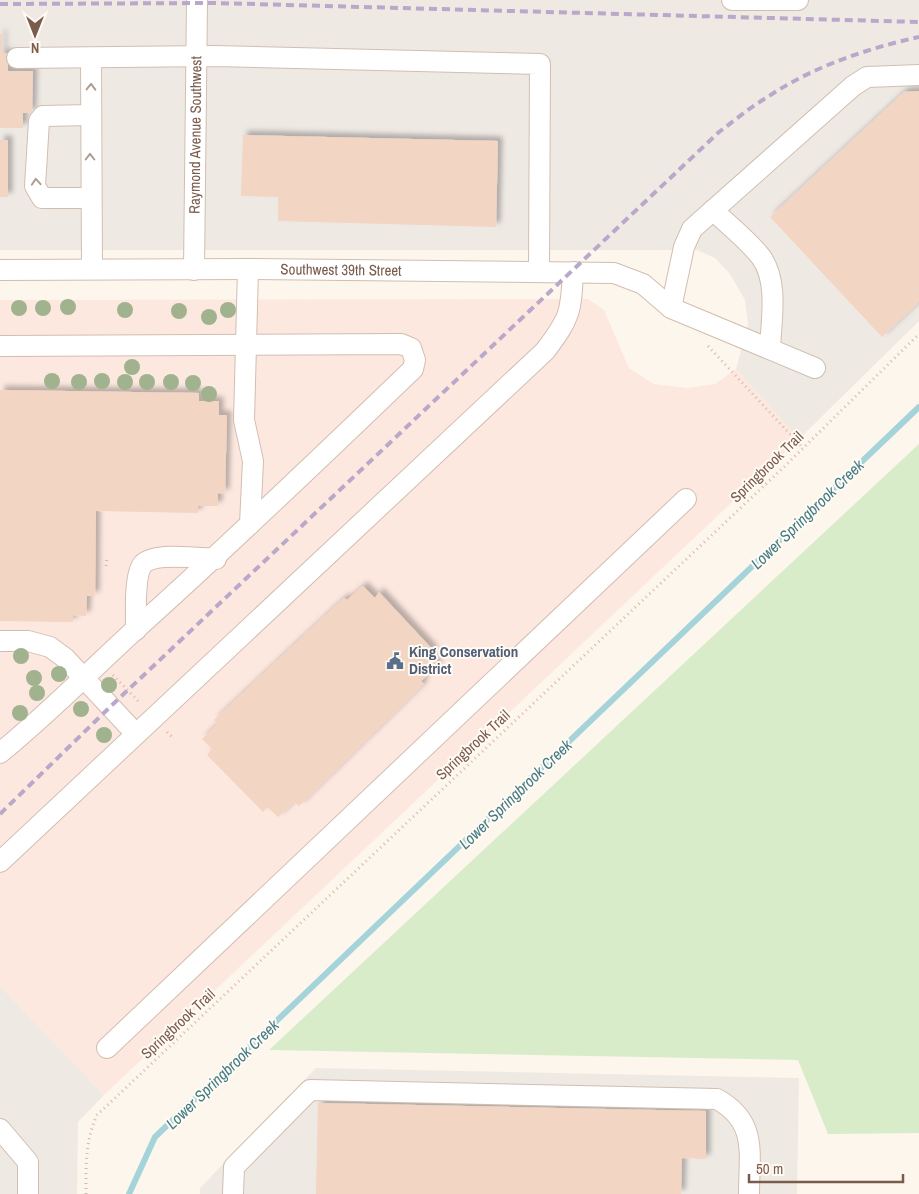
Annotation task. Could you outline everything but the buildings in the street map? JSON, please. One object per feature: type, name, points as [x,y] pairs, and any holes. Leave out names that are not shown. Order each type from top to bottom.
[{"type":"street","name":"Raymond Avenue Southwest","points":[[194,270],[196,0]]},
{"type":"street","points":[[732,0],[798,0]]},
{"type":"street","points":[[16,58],[174,55],[540,64],[539,272]]},
{"type":"street","points":[[91,58],[90,198],[92,269]]},
{"type":"street","points":[[671,308],[684,247],[692,229],[867,77],[919,75]]},
{"type":"street","points":[[90,116],[42,116],[37,129],[35,186],[42,198],[90,198]]},
{"type":"street","points":[[713,210],[762,258],[769,278],[773,301],[770,349]]},
{"type":"street","points":[[248,269],[244,420],[253,461],[250,524]]},
{"type":"street","name":"Southwest 39th Street","points":[[0,270],[248,269],[614,273],[643,284],[671,308],[815,368]]},
{"type":"street","points":[[0,862],[545,351],[562,328],[572,309],[573,272]]},
{"type":"street","points":[[0,346],[401,344],[411,348],[415,360],[413,369],[250,524],[216,559],[0,753]]},
{"type":"street","points":[[106,1048],[686,499]]},
{"type":"street","points":[[136,630],[138,578],[142,565],[154,558],[216,559]]},
{"type":"street","points":[[0,641],[28,641],[50,647],[65,658],[136,734]]},
{"type":"street","points":[[233,1194],[234,1167],[310,1090],[717,1099],[733,1108],[744,1123],[749,1146],[749,1194]]},
{"type":"street","points":[[0,1129],[28,1162],[28,1194]]},
{"type":"path","name":"Springbrook Trail","points":[[86,1194],[86,1153],[90,1132],[98,1115],[803,448],[919,334]]},
{"type":"path","points":[[705,342],[803,448]]},
{"type":"path","points":[[106,557],[106,566]]},
{"type":"path","points":[[109,671],[144,707]]},
{"type":"shaded area","points":[[0,0],[919,0],[919,321],[799,439],[736,369],[748,325],[745,300],[730,274],[715,258],[697,250],[0,250]]},
{"type":"shaded area","points":[[588,299],[604,310],[629,368],[654,384],[687,388],[715,384],[736,369],[799,439],[104,1095],[0,986],[0,300]]},
{"type":"shaded area","points":[[0,986],[104,1095],[78,1122],[77,1194],[0,1194]]},
{"type":"shaded area","points":[[316,1068],[799,1078],[797,1194],[200,1194],[200,1188]]},
{"type":"green space","points":[[919,444],[919,1133],[828,1134],[798,1060],[269,1050]]},
{"type":"waterway","name":"Lower Springbrook Creek","points":[[129,1194],[155,1137],[919,407]]},
{"type":"railway","points":[[0,4],[215,3],[919,22]]},
{"type":"railway","points":[[0,814],[111,706],[719,132],[760,102],[820,68],[859,53],[919,37]]},
{"type":"place","name":"King Conservation District","points":[[395,661]]}]
